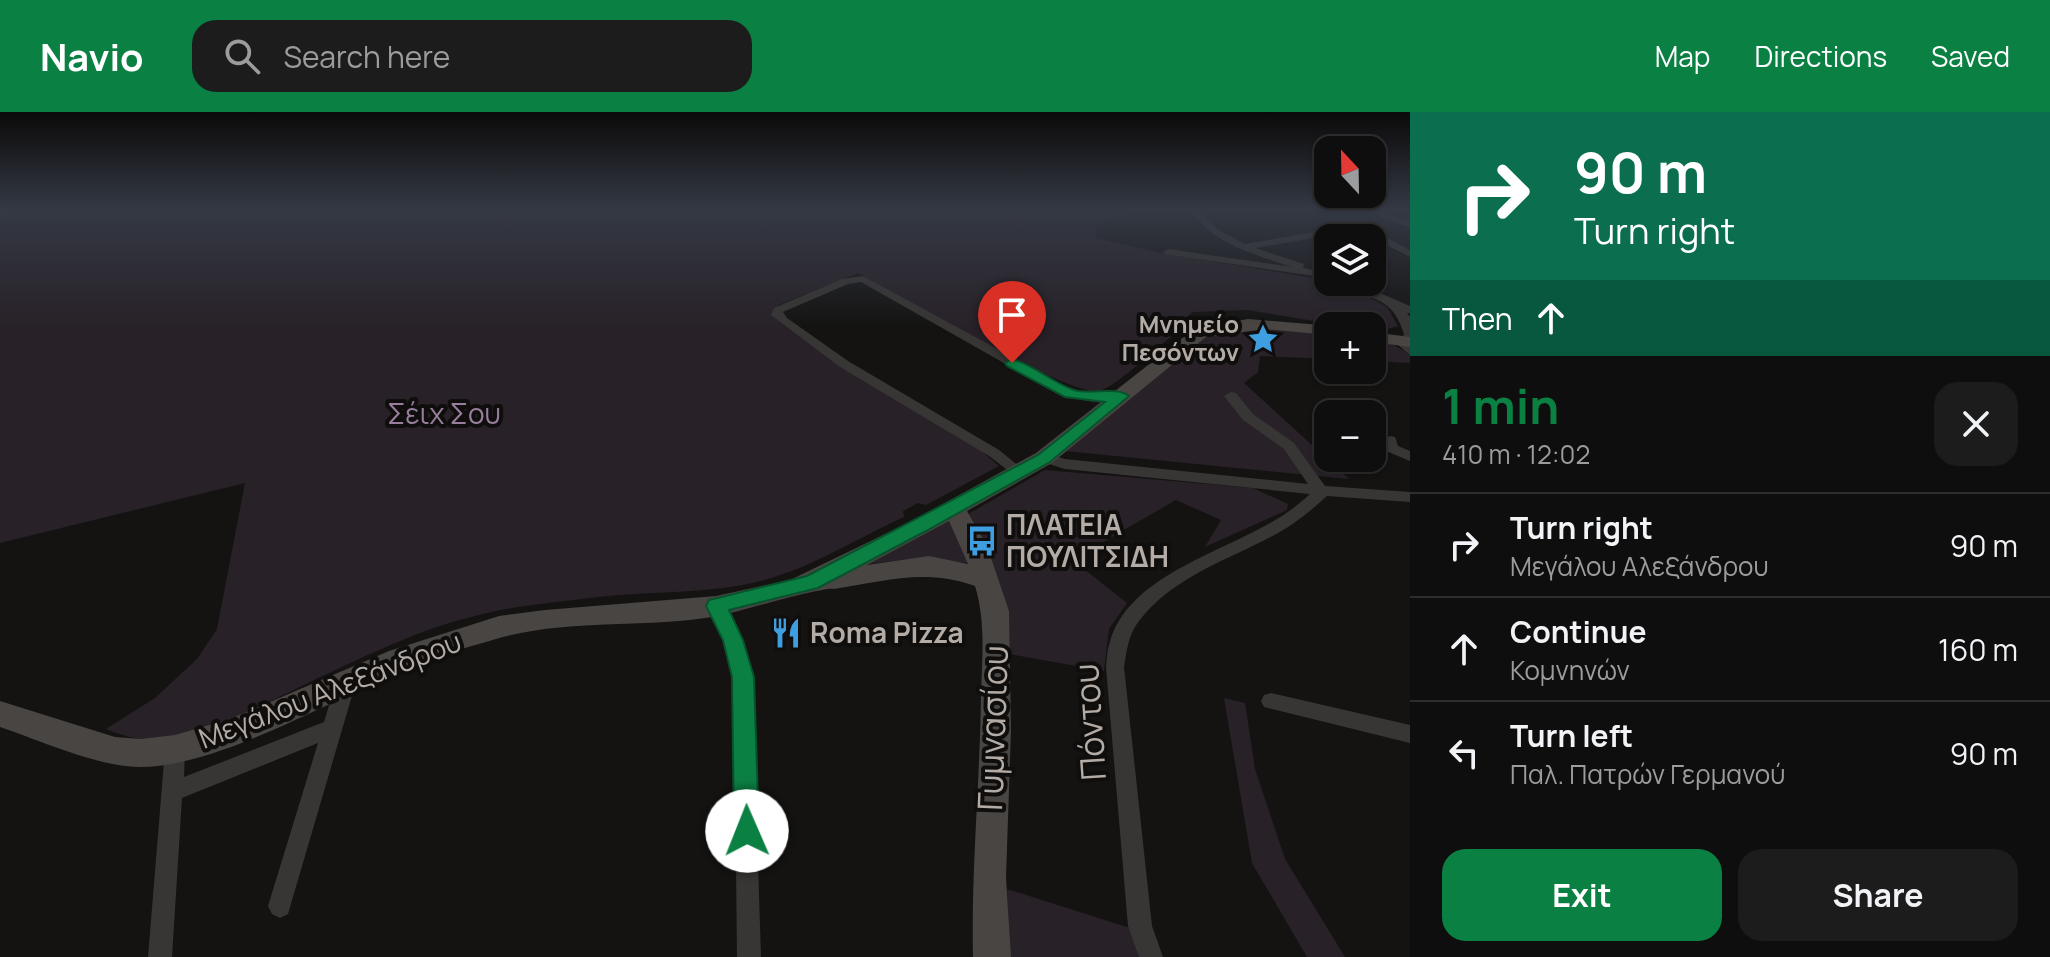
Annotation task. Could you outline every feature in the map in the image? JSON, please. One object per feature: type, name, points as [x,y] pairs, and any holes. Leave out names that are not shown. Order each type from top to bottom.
[{"type":"main road","name":"Μεγάλου Αλεξάνδρου","points":[[0,714],[115,751],[141,753],[175,749],[235,731],[399,659],[499,627],[545,620],[716,606],[812,582],[1044,458],[1184,343],[1214,328],[1254,323],[1314,329]]},
{"type":"main road","points":[[1386,340],[1408,345]]},
{"type":"main road","name":"Γυμνασίου","points":[[954,508],[971,538],[996,611],[989,878],[992,957]]},
{"type":"main road","points":[[812,582],[929,565],[958,570],[988,581]]},
{"type":"street","points":[[1257,249],[1314,271]]},
{"type":"street","points":[[1168,252],[1314,274]]},
{"type":"street","points":[[1019,472],[829,354],[777,315],[778,310],[846,281],[863,279],[1070,393],[1096,398],[1122,396]]},
{"type":"street","points":[[1379,296],[1410,310]]},
{"type":"street","points":[[1393,302],[1405,318],[1410,334],[1408,345]]},
{"type":"street","points":[[1070,393],[1090,421]]},
{"type":"street","points":[[1231,396],[1248,417],[1289,446],[1322,492]]},
{"type":"street","points":[[1390,440],[1391,448],[1410,456]]},
{"type":"street","points":[[1044,458],[1065,464],[1180,474],[1322,492],[1410,497]]},
{"type":"street","name":"Πόντου","points":[[1151,957],[1140,926],[1115,667],[1119,634],[1139,608],[1177,579],[1274,528],[1322,492]]},
{"type":"street","points":[[716,606],[733,640],[743,677],[749,957]]},
{"type":"street","points":[[280,906],[346,682]]},
{"type":"street","points":[[1271,701],[1410,734]]},
{"type":"street","points":[[172,792],[334,727]]},
{"type":"street","points":[[160,957],[175,749]]},
{"type":"green space","name":"Σέιχ Σου","points":[[0,249],[1146,249],[1313,278],[1314,296],[1367,296],[1387,307],[1398,326],[1386,330],[1386,312],[1314,312],[1314,321],[1248,310],[1192,312],[1186,319],[1186,325],[1117,381],[1098,391],[1053,378],[858,273],[779,305],[772,314],[841,367],[977,447],[999,466],[926,505],[918,503],[903,511],[904,517],[834,552],[761,581],[721,588],[553,602],[459,620],[383,648],[194,733],[147,740],[106,729],[155,698],[197,659],[217,629],[245,483],[0,543]]},
{"type":"green space","points":[[1254,327],[1314,333],[1314,358],[1260,356],[1258,372],[1244,383],[1314,447],[1314,472],[1341,472],[1349,479],[1065,451],[1213,333]]},
{"type":"green space","points":[[1386,342],[1410,354],[1410,363],[1386,362]]},
{"type":"green space","points":[[1045,470],[1253,488],[1288,504],[1287,510],[1205,547],[1221,520],[1176,500],[1084,553],[1080,566],[1127,603],[1109,629],[1104,671],[1009,654],[968,514]]},
{"type":"green space","points":[[949,520],[968,563],[919,558],[869,564]]},
{"type":"green space","points":[[1224,698],[1245,703],[1255,769],[1285,859],[1345,957],[1307,957],[1252,863]]},
{"type":"green space","points":[[1007,889],[1130,928],[1140,957],[1010,957]]},
{"type":"place","name":"Μνημείο Πεσόντων","points":[[1263,339]]},
{"type":"place","name":"ΠΛΑΤΕΙΑ ΠΟΥΛΙΤΣΙΔΗ","points":[[982,541]]},
{"type":"place","name":"Roma Pizza","points":[[786,633]]},
{"type":"route","points":[[747,831],[743,677],[733,640],[716,606],[812,582],[920,527],[1044,458],[1122,396],[1096,398],[1070,393],[1012,363]]}]
